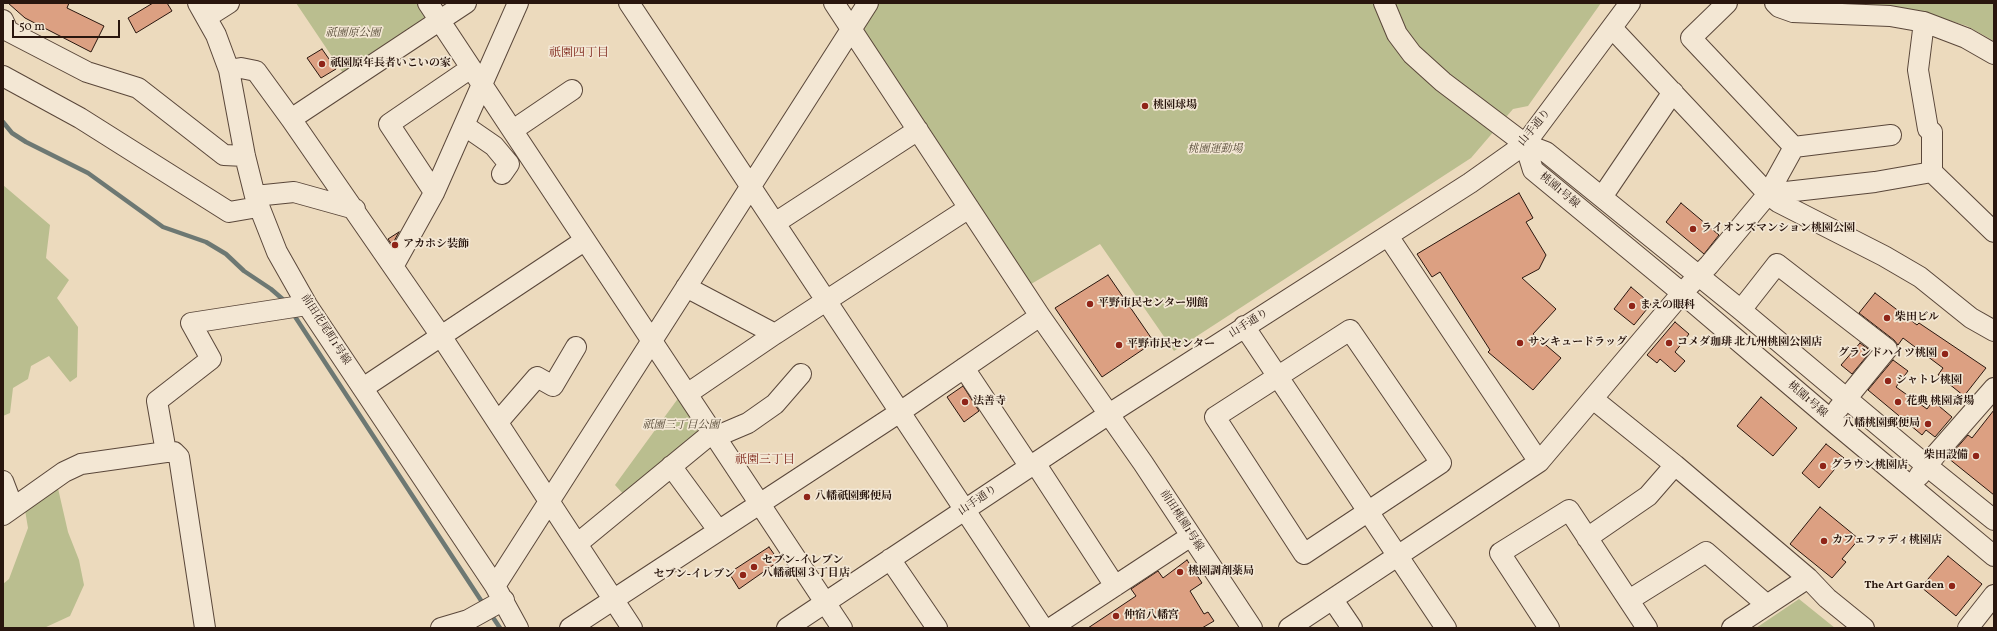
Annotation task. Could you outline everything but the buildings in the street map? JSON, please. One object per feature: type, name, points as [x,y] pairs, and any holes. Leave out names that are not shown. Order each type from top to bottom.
[{"type":"street","points":[[203,10],[228,3]]},
{"type":"street","points":[[428,3],[513,130],[584,241],[652,340],[713,435],[760,503],[842,628]]},
{"type":"street","points":[[291,119],[466,3]]},
{"type":"street","points":[[394,265],[434,192],[483,86],[518,3]]},
{"type":"street","points":[[629,3],[964,511],[1043,628]]},
{"type":"street","name":"前田桃園1号線","points":[[834,3],[1040,316],[1109,414],[1252,628]]},
{"type":"street","points":[[441,628],[468,620],[493,601],[549,501],[868,3]]},
{"type":"street","points":[[1384,3],[1385,10],[1397,34],[1412,54],[1443,82],[1524,144]]},
{"type":"street","name":"山手通り","points":[[787,628],[1244,326],[1470,183],[1524,144],[1630,3]]},
{"type":"street","points":[[1727,3],[1691,38],[1794,147]]},
{"type":"street","points":[[1775,3],[1779,7],[1793,12],[1890,16],[1924,22],[1966,38],[1994,54]]},
{"type":"street","name":"前田花尾町1号線","points":[[203,10],[229,70],[245,156],[257,202],[277,252],[295,307],[363,388],[493,601],[518,628]]},
{"type":"street","points":[[1924,22],[1918,70],[1928,129],[1932,132],[1932,172],[1994,232]]},
{"type":"street","points":[[5,28],[87,72],[138,88],[224,155],[245,156]]},
{"type":"street","points":[[1612,28],[1768,194],[1778,202],[1884,256],[1920,277],[1971,318],[1994,331]]},
{"type":"street","points":[[229,70],[241,68],[256,70],[394,265],[632,628]]},
{"type":"street","points":[[434,192],[389,124],[471,68]]},
{"type":"street","points":[[3,76],[80,118],[229,212],[257,202],[294,192],[355,209]]},
{"type":"street","points":[[513,130],[572,90]]},
{"type":"street","points":[[1602,197],[1673,92]]},
{"type":"street","points":[[464,126],[494,146],[509,164],[502,174]]},
{"type":"street","points":[[775,223],[918,130]]},
{"type":"street","points":[[1794,147],[1891,135]]},
{"type":"street","name":"桃園1号線","points":[[1524,144],[1546,152],[1741,310],[1927,466],[1994,520]]},
{"type":"street","name":"桃園1号線","points":[[1524,144],[1533,170],[1682,293],[1994,556]]},
{"type":"street","points":[[1289,628],[1539,462],[1768,194],[1794,147]]},
{"type":"street","points":[[1768,194],[1875,182],[1932,172]]},
{"type":"street","points":[[687,394],[775,334],[969,208]]},
{"type":"street","points":[[1388,236],[1539,462]]},
{"type":"street","points":[[363,388],[584,241]]},
{"type":"street","points":[[1741,310],[1777,264],[1887,349],[1830,419]]},
{"type":"street","points":[[686,286],[775,334]]},
{"type":"street","points":[[166,452],[157,402],[211,360],[190,323],[295,307]]},
{"type":"street","points":[[570,628],[900,412],[1040,316]]},
{"type":"street","points":[[1244,326],[1446,628]]},
{"type":"street","points":[[1350,330],[1441,464],[1304,554],[1215,417],[1278,376],[1350,330]]},
{"type":"street","points":[[498,422],[537,377],[553,386],[576,348]]},
{"type":"street","points":[[964,368],[1115,586]]},
{"type":"street","points":[[577,544],[671,466],[713,435],[748,424],[776,404],[801,374]]},
{"type":"street","points":[[1911,486],[1994,388]]},
{"type":"street","points":[[1593,399],[1675,465],[1808,578],[1828,598],[1864,628]]},
{"type":"street","points":[[3,481],[8,511],[64,472],[81,464],[174,452],[179,457],[205,628]]},
{"type":"street","points":[[1587,538],[1648,496],[1675,465]]},
{"type":"street","points":[[671,466],[718,530]]},
{"type":"street","points":[[1549,628],[1500,553],[1569,510],[1647,628]]},
{"type":"street","points":[[1051,628],[1191,536]]},
{"type":"street","points":[[1629,600],[1706,552],[1767,605]]},
{"type":"street","points":[[890,560],[937,628]]},
{"type":"street","points":[[1732,628],[1808,578]]},
{"type":"street","points":[[1968,628],[1994,595]]},
{"type":"street","points":[[1333,600],[1352,628]]},
{"type":"green space","name":"祇園原公園","points":[[296,3],[422,3],[429,14],[427,22],[345,76]]},
{"type":"green space","name":"桃園運動場","points":[[877,3],[1601,3],[1528,106],[1513,109],[1471,158],[1174,351],[1100,244],[1031,284],[861,27]]},
{"type":"green space","points":[[1802,3],[1994,3],[1994,41],[1967,26],[1916,10]]},
{"type":"green space","points":[[3,185],[50,225],[46,258],[69,280],[57,298],[78,327],[77,377],[70,382],[49,356],[31,366],[28,379],[13,388],[10,413],[3,416]]},
{"type":"green space","name":"祇園三丁目公園","points":[[682,393],[706,431],[626,497],[615,485]]},
{"type":"green space","points":[[57,484],[68,532],[79,560],[84,585],[70,616],[44,628],[3,628],[3,584],[9,579],[28,528],[25,510]]},
{"type":"green space","points":[[1799,599],[1835,628],[1756,628]]},
{"type":"waterway","points":[[3,122],[12,133],[26,142],[88,173],[163,227],[206,242],[226,254],[244,271],[271,289],[286,302]]},
{"type":"waterway","points":[[292,312],[484,605]]},
{"type":"waterway","points":[[490,613],[500,628]]},
{"type":"place","name":"祇園原年長者いこいの家","points":[[322,64]]},
{"type":"place","name":"桃園球場","points":[[1145,106]]},
{"type":"place","name":"ライオンズマンション桃園公園","points":[[1693,229]]},
{"type":"place","name":"アカホシ装飾","points":[[395,245]]},
{"type":"place","name":"平野市民センター別館","points":[[1090,304]]},
{"type":"place","name":"まえの眼科","points":[[1632,306]]},
{"type":"place","name":"柴田ビル","points":[[1887,318]]},
{"type":"place","name":"サンキュードラッグ","points":[[1520,343]]},
{"type":"place","name":"コメダ珈琲 北九州桃園公園店","points":[[1669,343]]},
{"type":"place","name":"平野市民センター","points":[[1119,345]]},
{"type":"place","name":"グランドハイツ桃園","points":[[1945,354]]},
{"type":"place","name":"シャトレ桃園","points":[[1888,381]]},
{"type":"place","name":"法善寺","points":[[965,402]]},
{"type":"place","name":"花典 桃園斎場","points":[[1898,402]]},
{"type":"place","name":"八幡桃園郵便局","points":[[1928,424]]},
{"type":"place","name":"柴田設備","points":[[1976,456]]},
{"type":"place","name":"グラウン桃園店","points":[[1823,466]]},
{"type":"place","name":"八幡祇園郵便局","points":[[807,497]]},
{"type":"place","name":"カフェファディ桃園店","points":[[1824,541]]},
{"type":"place","name":"セブン-イレブン 八幡祇園３丁目店","points":[[754,567]]},
{"type":"place","name":"桃園調剤薬局","points":[[1180,572]]},
{"type":"place","name":"セブン-イレブン","points":[[743,575]]},
{"type":"place","name":"The Art Garden","points":[[1952,586]]},
{"type":"place","name":"仲宿八幡宮","points":[[1116,616]]},
{"type":"district","name":"祇園四丁目","points":[[579,54]]},
{"type":"district","name":"祇園三丁目","points":[[765,461]]}]
